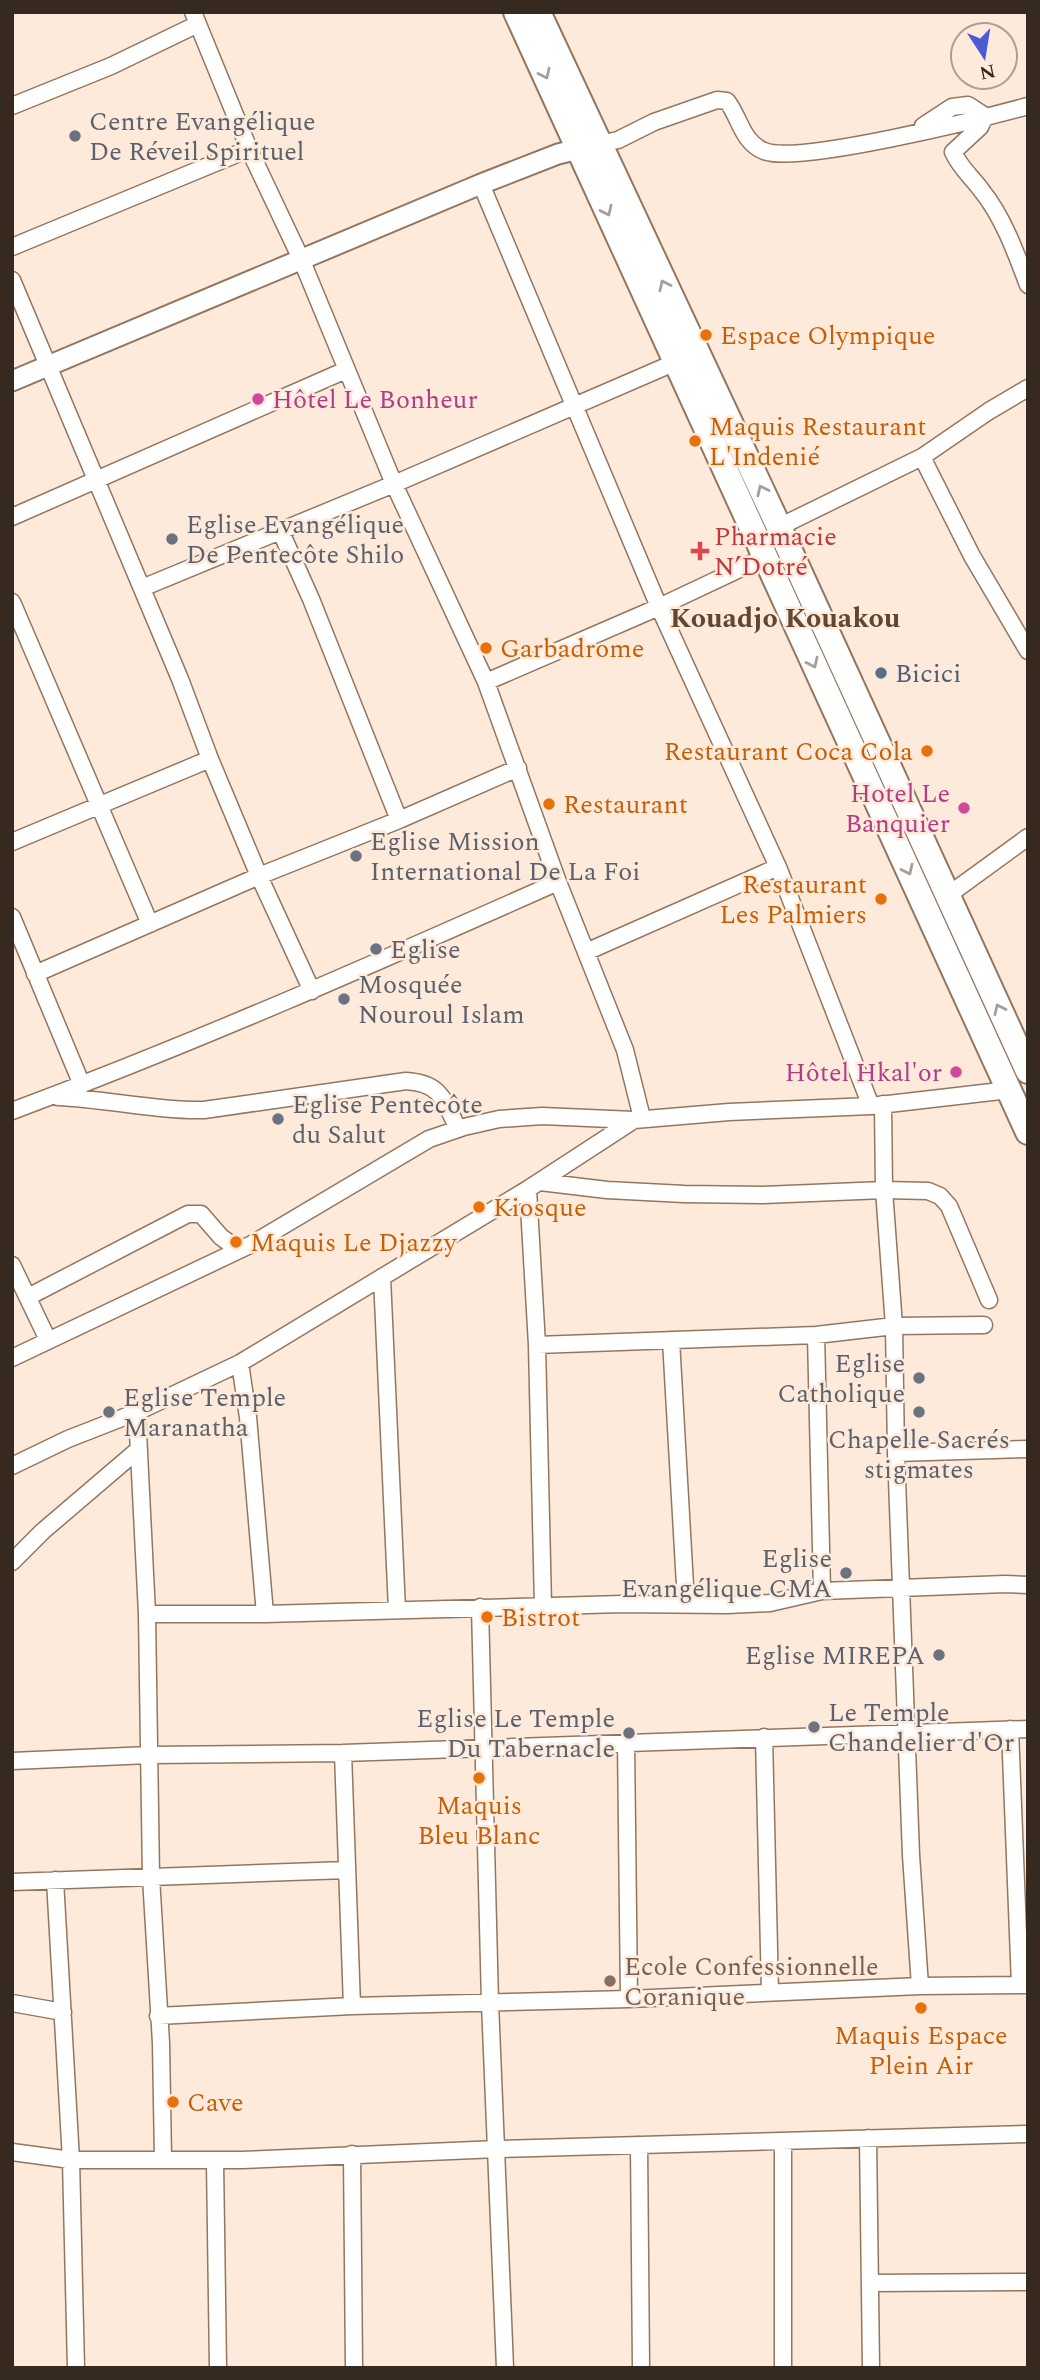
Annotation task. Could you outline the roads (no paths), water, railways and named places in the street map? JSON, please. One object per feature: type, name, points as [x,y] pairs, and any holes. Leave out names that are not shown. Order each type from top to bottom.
[{"type":"main road","points":[[516,12],[589,146],[779,527],[1026,1065]]},
{"type":"main road","points":[[538,12],[676,362],[1028,1132]]},
{"type":"street","points":[[12,106],[111,66],[195,18],[249,149],[302,261],[394,484],[486,682],[558,882],[625,1050],[638,1119]]},
{"type":"street","points":[[12,381],[481,184],[558,154],[618,140],[653,122],[717,100],[727,101],[748,141],[777,155],[851,146],[1028,106]]},
{"type":"street","points":[[985,116],[980,127],[953,152],[959,166],[983,191],[1004,228],[1028,285]]},
{"type":"street","points":[[12,247],[249,149]]},
{"type":"street","points":[[481,184],[573,407],[659,607],[778,867],[877,1105],[894,1326],[911,1855],[920,1986]]},
{"type":"street","points":[[12,280],[142,588],[210,760],[312,991]]},
{"type":"street","points":[[142,588],[394,484],[676,362]]},
{"type":"street","points":[[12,517],[346,370]]},
{"type":"street","points":[[779,527],[922,457],[1028,388]]},
{"type":"street","points":[[922,457],[972,556],[1028,651]]},
{"type":"street","points":[[280,530],[311,599],[399,820]]},
{"type":"street","points":[[486,682],[659,607],[765,557]]},
{"type":"street","points":[[12,602],[150,924]]},
{"type":"street","points":[[12,842],[210,760]]},
{"type":"street","points":[[35,974],[259,876],[399,820],[518,768]]},
{"type":"street","points":[[947,896],[1028,837]]},
{"type":"street","points":[[586,952],[778,867]]},
{"type":"street","points":[[12,1111],[312,991],[558,882]]},
{"type":"street","points":[[12,917],[82,1085]]},
{"type":"street","points":[[52,1097],[105,1100],[175,1110],[204,1110],[406,1081],[420,1082],[437,1090],[458,1129]]},
{"type":"street","points":[[12,1358],[239,1250],[429,1139],[458,1129],[499,1119],[542,1116],[638,1119],[877,1105],[1009,1090]]},
{"type":"street","points":[[12,1466],[68,1439],[137,1412],[240,1363],[638,1119]]},
{"type":"street","points":[[534,1185],[684,1194],[928,1191],[940,1196],[948,1206],[989,1300]]},
{"type":"street","points":[[534,1185],[543,1606]]},
{"type":"street","points":[[28,1297],[188,1214],[201,1214],[221,1237],[239,1250]]},
{"type":"street","points":[[12,1265],[48,1340]]},
{"type":"street","points":[[382,1277],[397,1609]]},
{"type":"street","points":[[537,1345],[816,1335],[894,1326],[984,1325]]},
{"type":"street","points":[[816,1335],[822,1591]]},
{"type":"street","points":[[671,1340],[686,1603]]},
{"type":"street","points":[[240,1363],[248,1417],[265,1614]]},
{"type":"street","points":[[137,1412],[148,1614],[151,1877],[163,2159]]},
{"type":"street","points":[[12,1562],[43,1531],[139,1449]]},
{"type":"street","points":[[896,1453],[1028,1449]]},
{"type":"street","points":[[148,1614],[265,1614],[686,1603],[727,1605],[770,1602],[822,1591],[1004,1584],[1028,1586]]},
{"type":"street","points":[[480,1607],[490,2003],[505,2368]]},
{"type":"street","points":[[158,2016],[352,2006],[920,1986],[1024,1985],[1010,1729]]},
{"type":"street","points":[[12,1761],[149,1755],[343,1753],[1028,1729]]},
{"type":"street","points":[[764,1737],[770,1993]]},
{"type":"street","points":[[626,1742],[629,1998]]},
{"type":"street","points":[[343,1753],[352,2006]]},
{"type":"street","points":[[12,1882],[346,1870]]},
{"type":"street","points":[[55,1880],[71,2160],[76,2368]]},
{"type":"street","points":[[12,2003],[63,2012]]},
{"type":"street","points":[[12,2152],[71,2160],[215,2161],[352,2154],[1028,2133]]},
{"type":"street","points":[[868,2138],[871,2368]]},
{"type":"street","points":[[783,2141],[783,2368]]},
{"type":"street","points":[[639,2145],[640,2368]]},
{"type":"street","points":[[352,2154],[354,2368]]},
{"type":"street","points":[[215,2161],[218,2368]]},
{"type":"street","points":[[871,2283],[1028,2282]]},
{"type":"place","name":"Centre Evangélique De Réveil Spirituel","points":[[75,136]]},
{"type":"place","name":"Espace Olympique","points":[[706,335]]},
{"type":"place","name":"Hôtel Le Bonheur","points":[[258,399]]},
{"type":"place","name":"Maquis Restaurant L'Indenié","points":[[695,441]]},
{"type":"place","name":"Eglise Evangélique De Pentecôte Shilo","points":[[172,539]]},
{"type":"place","name":"Pharmacie N’Dotré","points":[[700,551]]},
{"type":"place","name":"Garbadrome","points":[[486,648]]},
{"type":"place","name":"Bicici","points":[[881,673]]},
{"type":"place","name":"Restaurant Coca Cola","points":[[927,751]]},
{"type":"place","name":"Restaurant","points":[[549,804]]},
{"type":"place","name":"Hotel Le Banquier","points":[[964,808]]},
{"type":"place","name":"Eglise Mission International De La Foi","points":[[356,856]]},
{"type":"place","name":"Restaurant Les Palmiers","points":[[881,899]]},
{"type":"place","name":"Eglise","points":[[376,949]]},
{"type":"place","name":"Mosquée Nouroul Islam","points":[[344,999]]},
{"type":"place","name":"Hôtel Hkal'or","points":[[956,1072]]},
{"type":"place","name":"Eglise Pentecôte du Salut","points":[[278,1119]]},
{"type":"place","name":"Kiosque","points":[[479,1207]]},
{"type":"place","name":"Maquis Le Djazzy","points":[[236,1242]]},
{"type":"place","name":"Eglise Catholique","points":[[919,1378]]},
{"type":"place","name":"Eglise Temple Maranatha","points":[[109,1412]]},
{"type":"place","name":"Chapelle Sacrés stigmates","points":[[919,1412]]},
{"type":"place","name":"Eglise Evangélique CMA","points":[[846,1573]]},
{"type":"place","name":"Bistrot","points":[[487,1617]]},
{"type":"place","name":"Eglise MIREPA","points":[[939,1655]]},
{"type":"place","name":"Le Temple Chandelier d'Or","points":[[814,1727]]},
{"type":"place","name":"Eglise Le Temple Du Tabernacle","points":[[629,1733]]},
{"type":"place","name":"Maquis Bleu Blanc","points":[[479,1778]]},
{"type":"place","name":"Ecole Confessionnelle Coranique","points":[[610,1981]]},
{"type":"place","name":"Maquis Espace Plein Air","points":[[921,2008]]},
{"type":"place","name":"Cave","points":[[173,2102]]},
{"type":"district","name":"Kouadjo Kouakou","points":[[785,617]]}]
